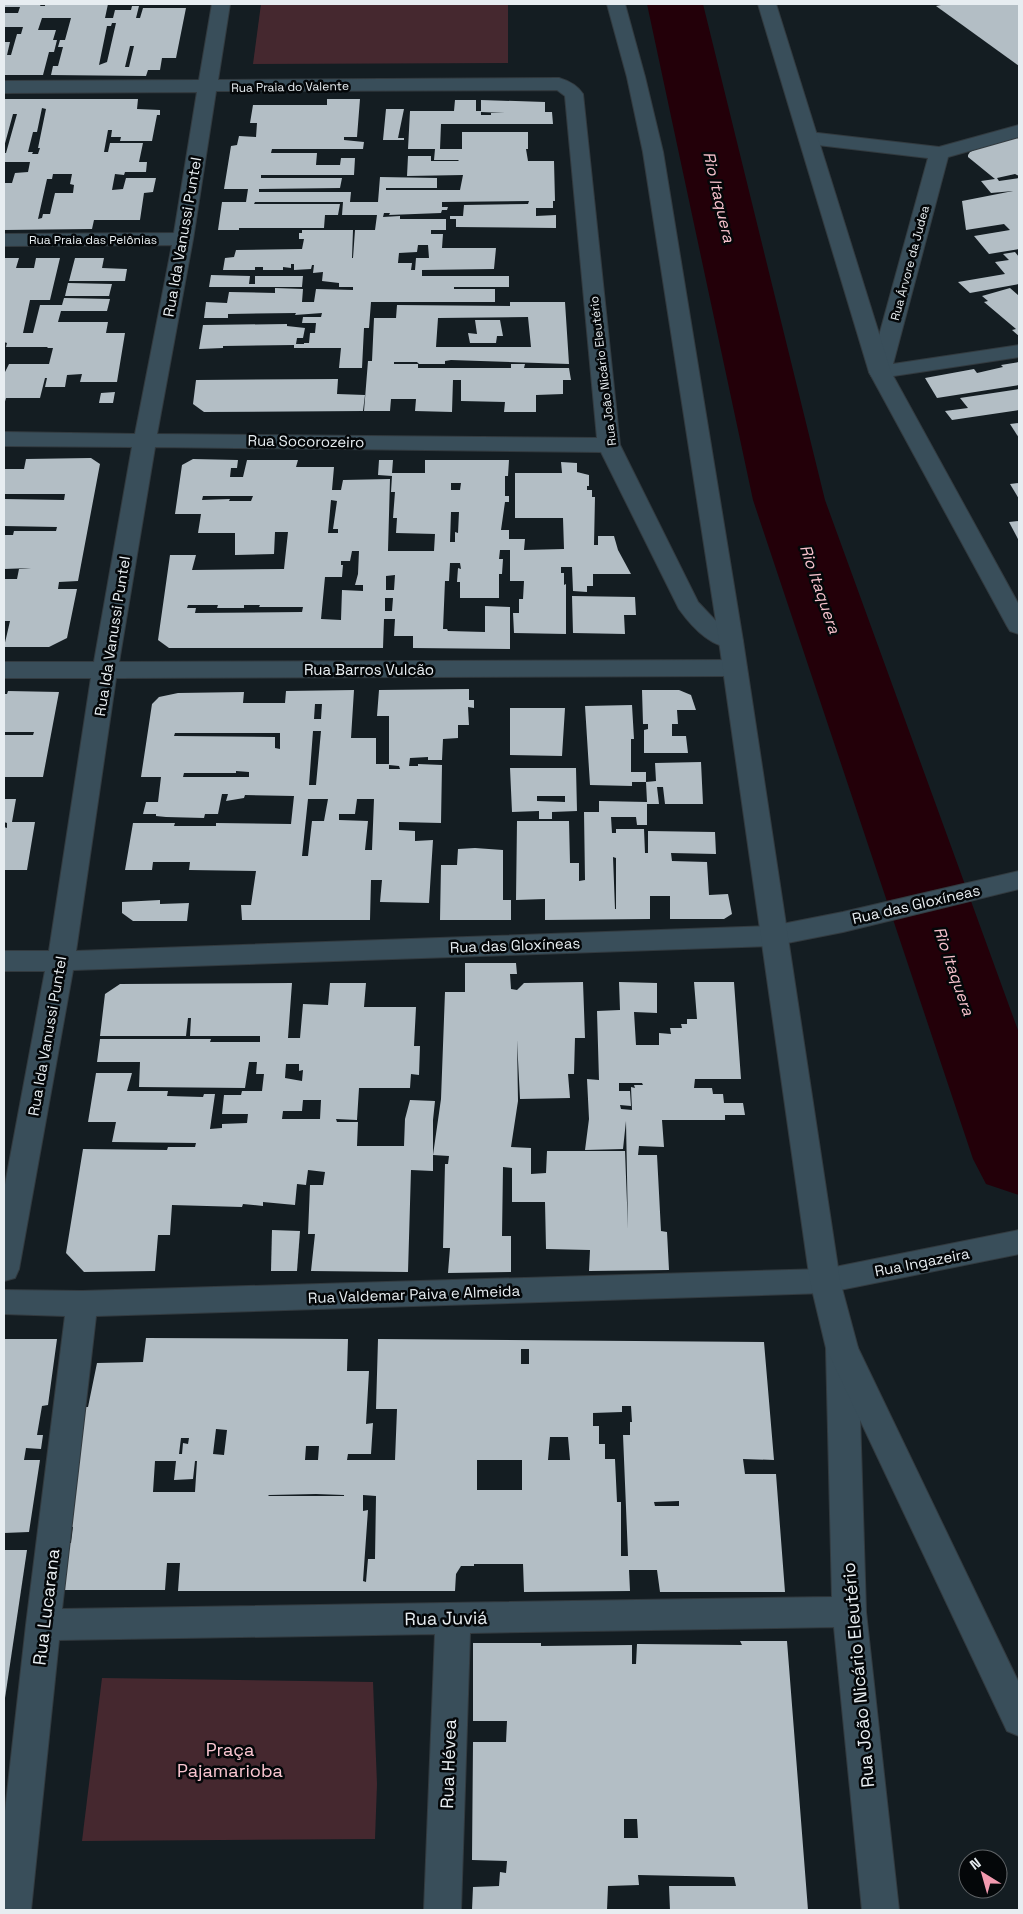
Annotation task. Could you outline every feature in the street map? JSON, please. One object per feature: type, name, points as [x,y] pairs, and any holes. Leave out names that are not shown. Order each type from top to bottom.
[{"type":"street","name":"Rua Ida Vanussi Puntel","points":[[4,1268],[61,961],[105,670],[145,439],[183,239],[221,4]]},
{"type":"street","points":[[616,4],[636,76],[652,152],[730,641],[772,936],[825,1281],[842,1348],[1019,1720]]},
{"type":"street","points":[[767,4],[880,372],[1019,626]]},
{"type":"street","name":"Rua Praia do Valente","points":[[4,88],[559,84],[574,94]]},
{"type":"street","name":"Rua João Nicário Eleutério","points":[[574,94],[609,445],[687,604],[712,631],[730,641]]},
{"type":"street","points":[[808,138],[939,153],[1019,131]]},
{"type":"street","name":"Rua Árvore da Judea","points":[[880,372],[939,153]]},
{"type":"street","name":"Rua Praia das Pelônias","points":[[4,240],[183,239]]},
{"type":"street","points":[[880,372],[1019,351]]},
{"type":"street","name":"Rua Socorozeiro","points":[[4,439],[609,445]]},
{"type":"street","name":"Rua Barros Vulcão","points":[[4,670],[734,668]]},
{"type":"street","name":"Rua das Gloxíneas","points":[[4,961],[61,961],[772,936],[843,922],[1019,880]]},
{"type":"street","name":"Rua Ingazeira","points":[[825,1281],[919,1264],[1019,1242]]},
{"type":"street","name":"Rua Valdemar Paiva e Almeida","points":[[4,1302],[82,1304],[825,1281]]},
{"type":"street","name":"Rua Lucarana","points":[[12,1910],[43,1625],[82,1304]]},
{"type":"street","name":"Rua João Nicário Eleutério","points":[[842,1348],[849,1612],[881,1910]]},
{"type":"street","name":"Rua Juviá","points":[[43,1625],[849,1612]]},
{"type":"street","name":"Rua Hévea","points":[[443,1910],[453,1618]]},
{"type":"green space","points":[[261,4],[508,4],[508,63],[253,64]]},
{"type":"green space","name":"Praça Pajamarioba","points":[[102,1678],[373,1682],[377,1784],[375,1839],[82,1841]]},
{"type":"building","points":[[4,4],[41,4],[40,6],[45,6],[45,4],[108,4],[105,18],[113,18],[115,10],[131,10],[132,6],[139,6],[136,18],[140,18],[143,8],[186,8],[176,58],[162,58],[160,70],[148,70],[146,76],[51,75],[53,66],[58,66],[63,47],[58,47],[60,40],[65,40],[71,18],[42,18],[38,30],[56,30],[53,40],[57,40],[54,52],[49,52],[43,75],[4,75],[4,42],[10,42],[7,55],[11,55],[17,34],[21,34],[23,27],[4,27],[4,13],[18,13],[20,7],[4,7]],"holes":[[[112,23],[116,23],[107,62],[99,65],[107,26],[111,26]],[[130,46],[134,46],[129,67],[125,67]]]},
{"type":"building","points":[[946,4],[1019,4],[1019,66],[936,6]]},
{"type":"building","points":[[4,99],[138,99],[137,109],[160,110],[160,115],[157,115],[152,141],[120,141],[121,137],[111,137],[112,130],[108,130],[104,152],[108,152],[110,143],[143,143],[139,162],[147,162],[146,172],[125,172],[124,175],[115,174],[112,190],[123,189],[126,178],[156,178],[153,192],[144,193],[140,220],[94,220],[92,229],[4,230],[4,183],[12,183],[15,173],[28,172],[30,162],[4,162],[4,153],[6,153],[17,114],[13,114],[4,147]],"holes":[[[42,108],[46,109],[38,148],[40,148],[38,154],[32,154],[33,152],[28,152],[33,132],[37,132]],[[53,174],[72,174],[70,184],[74,185],[73,193],[55,193],[50,214],[43,214],[42,218],[38,219],[47,179],[52,179]]]},
{"type":"building","points":[[327,99],[360,99],[357,137],[344,137],[344,140],[364,142],[363,149],[272,149],[271,153],[317,153],[316,165],[340,165],[341,158],[355,158],[354,175],[261,175],[261,178],[342,178],[340,188],[259,189],[259,192],[351,192],[350,202],[378,202],[380,177],[437,178],[437,188],[386,188],[386,190],[460,190],[463,175],[407,176],[408,156],[431,156],[431,161],[459,160],[434,160],[435,149],[408,149],[410,111],[454,111],[455,100],[476,100],[476,111],[481,111],[481,100],[545,102],[545,112],[552,112],[553,124],[441,124],[440,149],[462,149],[462,132],[528,132],[528,149],[526,149],[528,161],[554,161],[555,201],[553,201],[553,208],[536,208],[536,216],[556,215],[556,228],[456,227],[456,219],[450,219],[450,216],[463,216],[464,205],[528,204],[529,201],[442,202],[442,207],[448,207],[447,210],[442,210],[441,213],[389,215],[390,213],[384,213],[383,217],[400,216],[400,219],[446,219],[446,230],[431,230],[431,234],[443,234],[442,248],[496,248],[494,269],[422,270],[422,276],[509,276],[509,287],[454,287],[454,289],[495,289],[495,302],[371,302],[369,328],[364,328],[362,368],[339,368],[341,348],[294,348],[294,345],[223,346],[223,348],[199,349],[203,325],[287,324],[287,326],[305,328],[303,338],[297,338],[296,344],[309,343],[310,333],[315,333],[316,323],[302,323],[303,317],[321,317],[322,313],[295,315],[296,313],[228,314],[228,318],[204,318],[206,302],[227,303],[229,292],[275,293],[275,288],[303,289],[302,302],[314,302],[316,289],[353,290],[353,287],[339,287],[339,283],[322,281],[323,272],[313,273],[314,265],[312,265],[311,269],[294,270],[294,264],[291,264],[291,268],[283,267],[283,270],[263,270],[263,267],[255,267],[255,270],[223,270],[225,258],[234,257],[236,250],[302,249],[304,239],[299,239],[299,233],[302,233],[302,230],[353,230],[353,258],[355,230],[375,230],[377,215],[342,215],[343,202],[255,202],[254,204],[340,204],[338,215],[325,215],[324,228],[239,228],[239,230],[218,230],[222,202],[246,202],[248,189],[224,189],[231,146],[237,145],[239,136],[256,137],[257,123],[250,123],[253,105],[327,105]],"holes":[[[481,112],[505,113],[491,113],[491,115],[481,115]],[[418,245],[428,245],[429,258],[416,258],[415,270],[411,270],[412,263],[398,263],[399,253],[417,252]]]},
{"type":"building","points":[[386,109],[404,109],[398,138],[404,138],[404,140],[383,140]]},
{"type":"building","points":[[1019,137],[1019,176],[1015,174],[997,178],[999,181],[1019,178],[1019,249],[989,254],[974,236],[1010,230],[1004,224],[966,230],[962,201],[1013,191],[991,193],[981,181],[995,179],[968,155],[980,147]]},
{"type":"building","points":[[1015,252],[1019,257],[1019,284],[970,293],[958,282],[1005,274],[995,262],[1009,260],[1003,254]]},
{"type":"building","points":[[4,258],[19,258],[16,268],[34,268],[36,258],[60,258],[50,300],[30,300],[23,333],[33,333],[40,305],[62,305],[64,298],[110,299],[107,311],[61,311],[58,322],[108,322],[106,333],[125,333],[117,382],[80,382],[82,374],[67,375],[65,387],[45,387],[47,378],[45,378],[40,398],[6,398],[4,405],[4,374],[9,364],[49,364],[53,348],[6,347],[7,343],[4,342]]},
{"type":"building","points":[[75,258],[104,258],[102,268],[127,269],[125,281],[69,281]]},
{"type":"building","points":[[211,275],[250,276],[249,284],[255,284],[255,276],[303,276],[302,287],[209,287]]},
{"type":"building","points":[[68,283],[112,284],[109,296],[65,296]]},
{"type":"building","points":[[1010,288],[1019,296],[1019,336],[1012,330],[1016,329],[984,302],[988,301],[982,296]]},
{"type":"building","points":[[510,302],[565,302],[569,364],[451,360],[445,361],[445,364],[394,362],[394,364],[418,364],[418,368],[511,368],[511,364],[525,364],[524,368],[569,368],[571,380],[563,380],[563,394],[536,395],[536,412],[504,412],[505,402],[461,401],[461,380],[453,380],[452,412],[415,411],[416,399],[391,399],[390,411],[364,411],[368,361],[372,361],[374,318],[396,318],[397,305],[510,306]],"holes":[[[528,317],[531,347],[436,347],[438,318]]]},
{"type":"building","points":[[475,320],[500,320],[503,336],[497,336],[496,343],[470,343],[468,333],[477,334]]},
{"type":"building","points":[[1019,362],[1019,385],[937,398],[925,378],[974,369],[977,373],[1003,367],[1001,365]]},
{"type":"building","points":[[338,379],[337,394],[365,395],[363,411],[204,412],[193,404],[196,380]]},
{"type":"building","points":[[1019,389],[1019,410],[952,420],[945,411],[968,408],[960,398]]},
{"type":"building","points":[[115,392],[113,403],[99,403],[101,393]]},
{"type":"building","points":[[1019,423],[1019,438],[1010,424]]},
{"type":"building","points":[[91,458],[100,464],[78,581],[59,582],[58,589],[77,589],[67,638],[49,647],[4,647],[10,621],[4,621],[4,579],[17,579],[19,569],[31,568],[4,569],[4,535],[13,535],[14,531],[56,531],[57,527],[4,526],[4,499],[64,500],[65,494],[4,494],[4,469],[24,469],[26,459]]},
{"type":"building","points":[[193,459],[238,460],[237,468],[231,468],[230,477],[243,477],[247,460],[298,460],[296,467],[334,467],[332,490],[341,490],[343,480],[390,479],[388,551],[434,551],[435,534],[396,533],[397,518],[393,518],[395,492],[391,492],[392,476],[378,475],[379,460],[393,460],[392,473],[425,473],[425,460],[509,460],[508,476],[505,476],[505,496],[509,496],[509,502],[505,502],[501,530],[509,530],[509,539],[525,539],[524,550],[564,549],[563,518],[515,518],[515,473],[562,473],[561,462],[577,463],[577,472],[589,475],[587,490],[592,490],[592,497],[595,497],[594,545],[598,545],[598,536],[614,536],[618,550],[631,574],[593,574],[593,586],[587,586],[587,592],[573,591],[572,567],[561,567],[561,573],[564,573],[564,585],[566,584],[566,634],[514,633],[513,613],[519,613],[519,599],[523,599],[524,581],[510,581],[510,550],[500,550],[499,559],[503,559],[502,574],[499,574],[499,598],[460,598],[460,582],[457,582],[458,568],[461,569],[460,563],[450,563],[449,581],[445,581],[443,629],[448,631],[485,632],[485,606],[510,607],[510,649],[413,648],[413,636],[394,636],[395,619],[384,619],[383,648],[169,648],[158,640],[170,555],[196,555],[192,570],[284,569],[288,532],[275,532],[274,554],[235,555],[235,533],[198,533],[201,514],[175,514],[182,465]],"holes":[[[451,483],[461,483],[460,490],[451,490]],[[203,496],[253,496],[251,501],[229,501],[230,499],[202,500]],[[331,500],[337,501],[333,529],[338,529],[338,533],[328,533]],[[451,512],[459,512],[458,533],[455,532],[455,542],[450,542]],[[352,551],[359,551],[358,574],[355,585],[363,585],[363,591],[342,590],[341,620],[321,619],[325,577],[342,577],[343,565],[341,565],[341,561],[350,561]],[[395,575],[394,590],[386,590],[386,576]],[[385,598],[393,598],[392,611],[385,611]],[[188,605],[218,605],[217,608],[244,608],[244,605],[303,607],[302,612],[195,613],[196,608],[187,608]]]},
{"type":"building","points":[[1019,483],[1019,499],[1010,484]]},
{"type":"building","points":[[1019,521],[1019,541],[1009,522]]},
{"type":"building","points":[[572,596],[635,597],[636,615],[624,615],[625,634],[573,633]]},
{"type":"building","points":[[469,689],[469,700],[474,700],[474,708],[468,707],[469,725],[458,725],[458,738],[443,739],[442,760],[428,760],[428,757],[410,758],[409,766],[418,766],[418,764],[442,765],[441,823],[399,822],[399,830],[415,831],[415,841],[433,840],[429,903],[380,902],[382,880],[371,880],[370,920],[242,920],[241,905],[251,905],[256,871],[189,870],[190,862],[153,862],[152,870],[125,870],[133,823],[175,823],[174,826],[216,826],[216,823],[291,824],[294,796],[245,795],[244,798],[226,801],[228,794],[222,794],[218,814],[205,814],[204,818],[143,814],[146,802],[158,802],[161,777],[141,777],[152,704],[159,697],[178,693],[244,692],[243,703],[285,703],[286,691],[354,690],[351,738],[376,738],[376,764],[389,764],[389,716],[377,716],[379,690]],"holes":[[[315,704],[322,704],[321,719],[314,719]],[[313,731],[321,731],[316,785],[309,785]],[[175,733],[280,733],[280,749],[275,748],[275,737],[174,736]],[[389,765],[399,766],[400,769],[389,769]],[[236,771],[249,772],[249,777],[183,777],[184,773],[236,773]],[[308,799],[328,799],[324,821],[312,821],[308,856],[302,856]],[[357,799],[374,799],[372,850],[365,850],[368,821],[339,820],[339,814],[355,814]]]},
{"type":"building","points":[[642,690],[679,690],[691,695],[696,710],[677,710],[678,724],[672,724],[672,736],[686,736],[688,753],[644,753],[644,730],[648,729],[648,724],[643,724]]},
{"type":"building","points":[[8,691],[59,692],[43,777],[4,777],[4,735],[33,735],[34,732],[4,732],[4,694],[7,694]]},
{"type":"building","points":[[632,705],[634,739],[631,739],[631,772],[646,772],[646,782],[632,782],[632,786],[590,785],[585,706]]},
{"type":"building","points":[[510,708],[565,708],[562,756],[510,755]]},
{"type":"building","points":[[701,762],[703,804],[665,804],[663,787],[657,787],[659,804],[647,804],[647,825],[637,825],[636,817],[611,817],[612,833],[616,833],[616,829],[644,829],[645,853],[648,853],[648,831],[715,832],[716,854],[671,853],[672,861],[707,862],[709,895],[728,894],[732,914],[724,919],[670,919],[670,896],[650,896],[650,919],[545,920],[545,899],[516,900],[517,821],[569,821],[570,863],[579,863],[579,881],[585,880],[584,812],[599,812],[599,801],[647,802],[646,782],[656,781],[655,763]],"holes":[[[613,857],[616,858],[616,909],[615,909]]]},
{"type":"building","points":[[510,768],[576,768],[577,811],[552,812],[552,819],[539,819],[539,811],[512,812]],"holes":[[[537,796],[565,796],[565,802],[537,801]]]},
{"type":"building","points":[[4,799],[16,799],[12,822],[35,822],[27,870],[4,870],[4,827],[7,828],[7,823],[4,822]]},
{"type":"building","points":[[458,849],[503,850],[503,900],[511,900],[511,920],[440,920],[441,865],[457,865]]},
{"type":"building","points":[[160,900],[160,904],[189,903],[187,921],[133,921],[122,913],[122,902]]},
{"type":"building","points":[[465,963],[516,963],[517,974],[510,974],[511,989],[517,990],[524,983],[583,982],[585,1038],[575,1038],[574,1074],[568,1074],[570,1098],[520,1099],[517,1040],[518,1101],[511,1147],[531,1148],[531,1174],[546,1173],[547,1151],[625,1151],[628,1229],[626,1121],[623,1149],[585,1150],[589,1119],[587,1079],[599,1080],[597,1011],[620,1010],[619,982],[657,983],[657,1013],[634,1012],[636,1045],[659,1045],[659,1033],[671,1034],[670,1028],[682,1028],[681,1024],[687,1024],[687,1019],[697,1019],[694,982],[734,982],[741,1079],[695,1079],[694,1088],[712,1088],[713,1094],[723,1094],[724,1103],[743,1103],[745,1115],[725,1115],[725,1120],[662,1120],[664,1147],[639,1146],[638,1155],[657,1155],[661,1231],[667,1232],[669,1270],[589,1271],[590,1250],[546,1249],[545,1202],[512,1202],[512,1168],[503,1167],[502,1236],[511,1236],[511,1272],[448,1273],[450,1248],[443,1248],[445,1164],[448,1164],[449,1156],[433,1155],[441,1099],[445,992],[465,992]],"holes":[[[619,1083],[642,1083],[643,1085],[634,1085],[635,1088],[631,1087],[632,1110],[621,1109],[620,1105],[631,1106],[630,1091],[619,1091]]]},
{"type":"building","points":[[292,983],[288,1038],[300,1038],[303,1004],[328,1005],[330,983],[366,983],[364,1007],[416,1007],[414,1046],[420,1046],[419,1075],[411,1074],[410,1088],[359,1088],[357,1120],[336,1119],[337,1122],[358,1122],[357,1146],[404,1146],[405,1119],[410,1100],[435,1101],[433,1171],[411,1170],[408,1272],[311,1271],[315,1234],[308,1234],[310,1185],[323,1185],[325,1172],[308,1170],[306,1185],[297,1184],[295,1205],[263,1202],[263,1206],[243,1204],[242,1207],[172,1205],[170,1235],[158,1235],[155,1271],[84,1272],[66,1253],[83,1149],[167,1150],[168,1147],[195,1147],[196,1143],[112,1142],[116,1122],[88,1122],[96,1073],[132,1073],[127,1091],[168,1091],[167,1096],[203,1097],[204,1094],[215,1094],[210,1129],[222,1128],[222,1124],[247,1123],[248,1114],[222,1114],[224,1095],[241,1095],[242,1091],[262,1091],[264,1074],[256,1074],[257,1062],[249,1062],[245,1088],[139,1087],[140,1062],[97,1062],[100,1039],[211,1039],[210,1042],[260,1042],[260,1036],[190,1036],[191,1018],[188,1018],[186,1036],[100,1036],[105,994],[120,984]],"holes":[[[286,1064],[299,1064],[299,1071],[303,1070],[302,1081],[285,1078]],[[303,1100],[321,1100],[320,1119],[282,1119],[283,1111],[302,1111]]]},
{"type":"building","points":[[272,1230],[300,1231],[297,1271],[271,1271]]},
{"type":"building","points":[[146,1338],[348,1339],[347,1371],[369,1371],[366,1424],[373,1423],[371,1454],[348,1454],[347,1460],[395,1460],[397,1409],[376,1409],[378,1339],[764,1342],[774,1460],[743,1459],[745,1474],[776,1474],[785,1592],[660,1592],[657,1570],[629,1570],[630,1591],[524,1592],[523,1564],[474,1564],[474,1566],[461,1566],[456,1574],[455,1591],[178,1591],[180,1563],[167,1563],[165,1590],[59,1590],[66,1543],[71,1543],[73,1527],[68,1526],[85,1407],[88,1407],[97,1363],[143,1362]],"holes":[[[521,1349],[529,1349],[529,1364],[521,1364]],[[622,1406],[631,1406],[632,1422],[630,1422],[630,1435],[623,1435],[628,1556],[621,1556],[621,1502],[617,1502],[615,1459],[605,1459],[605,1444],[599,1444],[599,1426],[593,1426],[593,1413],[622,1412]],[[216,1429],[227,1430],[224,1455],[213,1454]],[[550,1437],[568,1437],[570,1460],[548,1460]],[[181,1438],[189,1438],[188,1444],[183,1443],[182,1454],[179,1454]],[[306,1446],[319,1446],[318,1460],[305,1460]],[[477,1460],[522,1460],[522,1490],[477,1490]],[[155,1461],[176,1461],[174,1480],[193,1479],[195,1461],[197,1461],[195,1492],[153,1492]],[[316,1494],[344,1496],[268,1496]],[[363,1495],[376,1496],[375,1559],[368,1559],[366,1582],[363,1581],[368,1510],[363,1511]],[[679,1501],[679,1506],[655,1506],[654,1502]]]},
{"type":"building","points":[[4,1339],[57,1339],[48,1405],[42,1406],[37,1435],[43,1435],[41,1449],[26,1448],[24,1460],[40,1460],[29,1532],[4,1533]]},
{"type":"building","points":[[4,1550],[27,1550],[5,1698],[4,1698]]},
{"type":"building","points":[[740,1641],[787,1641],[808,1910],[670,1910],[669,1886],[736,1886],[734,1877],[638,1875],[639,1885],[608,1886],[607,1910],[472,1910],[473,1887],[499,1886],[500,1872],[506,1873],[507,1861],[472,1860],[473,1742],[506,1742],[507,1721],[473,1721],[473,1643],[541,1643],[541,1646],[632,1645],[632,1664],[636,1664],[637,1644],[742,1645]],"holes":[[[624,1819],[637,1819],[638,1838],[624,1838]]]},
{"type":"waterway","name":"Rio Itaquera","points":[[675,4],[789,500],[1019,1159]]}]
